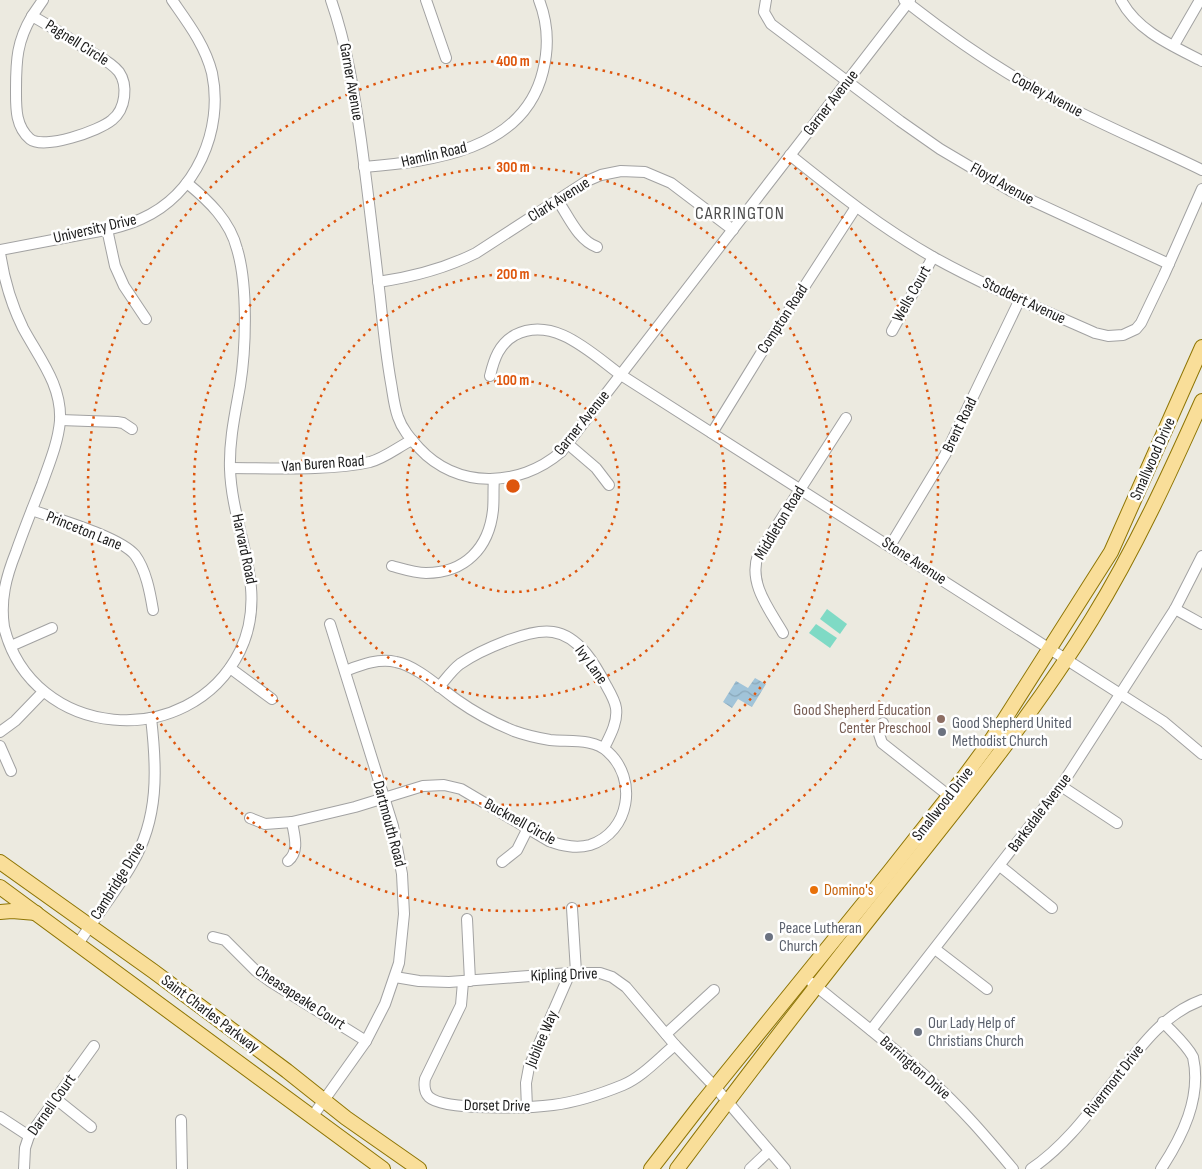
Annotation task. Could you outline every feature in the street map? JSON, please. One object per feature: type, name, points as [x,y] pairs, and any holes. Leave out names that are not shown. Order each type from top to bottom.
[{"type":"main road","name":"Smallwood Drive","points":[[677,1169],[816,987],[954,801],[1111,552],[1202,347]]},
{"type":"main road","name":"Smallwood Drive","points":[[652,1169],[715,1087],[805,978],[1033,709],[1093,618],[1168,477],[1202,401]]},
{"type":"main road","name":"Saint Charles Parkway","points":[[3,865],[90,926],[324,1099],[346,1118],[419,1169]]},
{"type":"main road","name":"Saint Charles Parkway","points":[[0,886],[383,1169]]},
{"type":"main road","points":[[0,912],[36,913]]},
{"type":"street","name":"Pagnell Circle","points":[[32,16],[108,62],[120,72],[125,92],[119,111],[112,121],[63,140],[52,142],[40,143],[32,140],[22,129],[16,109],[16,61],[20,39],[32,16],[43,0]]},
{"type":"street","name":"University Drive","points":[[0,251],[133,222],[154,212],[175,196],[187,183],[203,155],[210,136],[214,118],[214,95],[212,72],[201,44],[172,0]]},
{"type":"street","name":"Garner Avenue","points":[[331,0],[346,49],[352,80],[394,405],[403,428],[430,459],[448,470],[475,478],[494,479],[532,470],[555,457],[568,444],[848,82],[907,1]]},
{"type":"street","points":[[426,0],[446,58]]},
{"type":"street","name":"Hamlin Road","points":[[364,167],[423,161],[449,155],[487,140],[505,130],[517,119],[535,93],[546,58],[547,37],[545,20],[539,0]]},
{"type":"street","name":"Floyd Avenue","points":[[766,0],[764,12],[771,24],[940,149],[1011,191],[1169,264]]},
{"type":"street","points":[[1121,0],[1136,20],[1202,61]]},
{"type":"street","points":[[1174,45],[1200,0]]},
{"type":"street","name":"Copley Avenue","points":[[907,1],[965,46],[1011,76],[1073,110],[1202,170]]},
{"type":"street","name":"Stoddert Avenue","points":[[790,155],[856,207],[933,257],[1020,300],[1095,333],[1108,336],[1124,335],[1136,329],[1141,323],[1202,189]]},
{"type":"street","name":"Clark Avenue","points":[[378,282],[426,273],[458,262],[477,253],[587,181],[621,170],[645,172],[671,183],[733,230]]},
{"type":"street","name":"Harvard Road","points":[[0,251],[5,282],[16,312],[52,380],[58,400],[60,420],[54,449],[11,564],[2,598],[4,628],[11,646],[25,670],[43,692],[73,710],[102,718],[137,721],[179,709],[202,697],[230,668],[248,632],[253,596],[249,567],[234,505],[230,468],[232,429],[240,386],[244,346],[241,264],[237,246],[225,222],[204,197],[187,183]]},
{"type":"street","points":[[558,201],[581,236],[591,245],[597,247]]},
{"type":"street","name":"Compton Road","points":[[712,433],[757,359],[856,207]]},
{"type":"street","points":[[107,229],[114,266],[124,286],[146,319]]},
{"type":"street","name":"Wells Court","points":[[892,331],[933,257]]},
{"type":"street","name":"Brent Road","points":[[890,546],[945,455],[1020,300]]},
{"type":"street","name":"Stone Avenue","points":[[490,376],[496,355],[503,344],[520,333],[539,329],[567,337],[621,375],[1164,722],[1202,754]]},
{"type":"street","name":"Middleton Road","points":[[783,633],[757,584],[755,562],[846,418]]},
{"type":"street","points":[[60,420],[123,423],[132,429]]},
{"type":"street","name":"Van Buren Road","points":[[230,468],[320,467],[363,463],[380,458],[412,440]]},
{"type":"street","points":[[568,444],[596,468],[608,485]]},
{"type":"street","points":[[392,566],[416,572],[437,572],[453,569],[468,560],[480,547],[489,530],[493,508],[494,479]]},
{"type":"street","name":"Princeton Lane","points":[[32,510],[111,539],[131,551],[143,570],[153,610]]},
{"type":"street","name":"Barksdale Avenue","points":[[871,1030],[1061,786],[1121,695],[1174,609],[1202,556]]},
{"type":"street","points":[[1174,609],[1202,624]]},
{"type":"street","name":"Dartmouth Road","points":[[312,1117],[366,1041],[385,1004],[395,977],[402,947],[404,924],[404,886],[397,842],[330,624]]},
{"type":"street","points":[[11,646],[52,628]]},
{"type":"street","name":"Ivy Lane","points":[[439,687],[459,665],[512,639],[538,632],[559,634],[580,646],[601,676],[614,702],[616,708],[615,722],[604,748]]},
{"type":"street","points":[[345,671],[375,662],[399,662],[470,708],[511,730],[537,737],[588,743],[604,748]]},
{"type":"street","points":[[230,668],[272,699]]},
{"type":"street","points":[[0,732],[15,721],[43,692]]},
{"type":"street","name":"Cambridge Drive","points":[[78,944],[132,865],[150,822],[156,779],[151,718]]},
{"type":"street","points":[[883,723],[879,734],[882,743],[954,801]]},
{"type":"street","points":[[0,746],[11,771]]},
{"type":"street","name":"Bucknell Circle","points":[[250,818],[264,824],[292,822],[384,799],[423,786],[452,786],[475,796],[549,841],[571,847],[580,847],[598,842],[613,828],[622,814],[626,799],[626,784],[622,769],[604,748]]},
{"type":"street","points":[[1061,786],[1117,823]]},
{"type":"street","points":[[288,860],[295,851],[292,822]]},
{"type":"street","points":[[502,862],[517,850],[528,828]]},
{"type":"street","points":[[0,886],[3,865]]},
{"type":"street","points":[[1000,866],[1052,908]]},
{"type":"street","points":[[572,908],[573,972]]},
{"type":"street","points":[[467,919],[467,982]]},
{"type":"street","name":"Cheasapeake Court","points":[[213,937],[225,940],[256,971],[271,982],[366,1041]]},
{"type":"street","points":[[935,949],[988,988]]},
{"type":"street","name":"Kipling Drive","points":[[395,977],[418,981],[467,982],[573,972],[600,972],[626,987],[674,1045],[715,1087],[785,1169]]},
{"type":"street","name":"Jubilee Way","points":[[527,1108],[526,1083],[529,1067],[573,972]]},
{"type":"street","name":"Barrington Drive","points":[[805,978],[871,1030],[952,1100],[977,1126],[1013,1169]]},
{"type":"street","name":"Dorset Drive","points":[[467,982],[461,1005],[425,1079],[424,1086],[427,1094],[435,1101],[448,1104],[506,1108],[527,1108],[573,1101],[625,1084],[641,1074],[674,1045]]},
{"type":"street","points":[[666,1034],[714,990]]},
{"type":"street","name":"Rivermont Drive","points":[[1031,1169],[1052,1153],[1079,1125],[1145,1040],[1163,1022],[1181,1010],[1202,1000]]},
{"type":"street","points":[[1161,1169],[1196,1112],[1199,1093],[1198,1072],[1192,1056],[1163,1022]]},
{"type":"street","name":"Darnell Court","points":[[24,1169],[25,1148],[29,1136],[94,1046]]},
{"type":"street","points":[[56,1099],[91,1127]]},
{"type":"street","points":[[0,1117],[29,1136]]},
{"type":"street","points":[[181,1120],[182,1169]]},
{"type":"street","points":[[750,1169],[769,1152]]},
{"type":"shaded area","points":[[827,609],[847,624],[840,634],[820,619]]},
{"type":"shaded area","points":[[816,624],[837,638],[830,648],[809,633]]},
{"type":"water","points":[[755,678],[766,684],[752,707],[738,699],[732,708],[723,702],[736,681],[748,688]]},
{"type":"place","name":"Good Shepherd Education Center Preschool","points":[[941,719]]},
{"type":"place","name":"Good Shepherd United Methodist Church","points":[[942,732]]},
{"type":"place","name":"Domino's","points":[[814,890]]},
{"type":"place","name":"Peace Lutheran Church","points":[[769,937]]},
{"type":"place","name":"Our Lady Help of Christians Church","points":[[918,1032]]},
{"type":"district","name":"CARRINGTON","points":[[740,213]]}]
